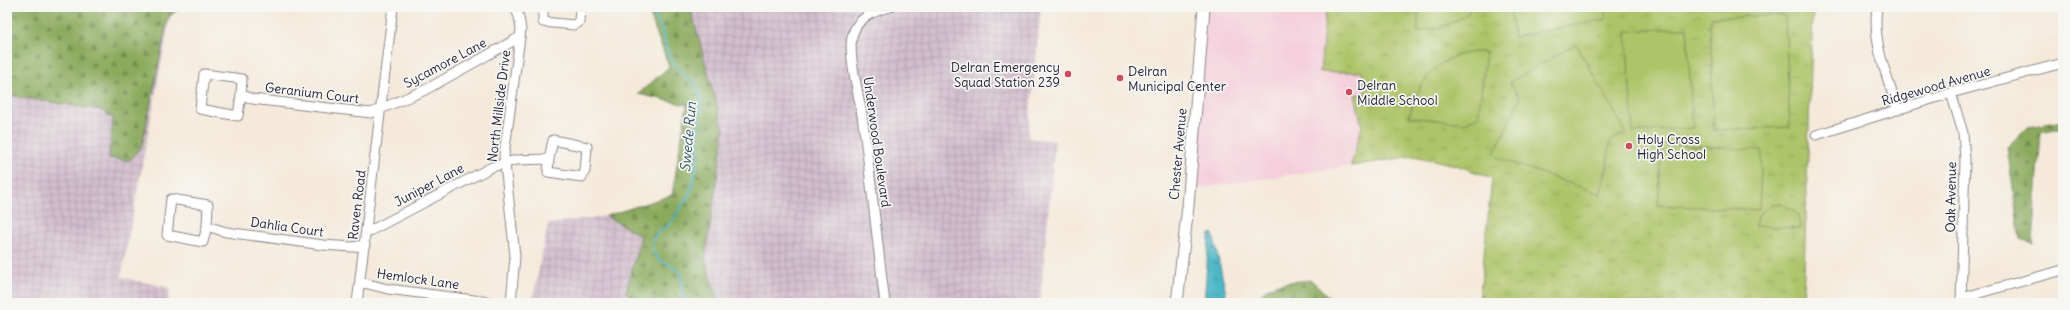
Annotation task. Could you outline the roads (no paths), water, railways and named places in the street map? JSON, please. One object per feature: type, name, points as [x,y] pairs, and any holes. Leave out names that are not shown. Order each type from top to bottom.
[{"type":"street","name":"Raven Road","points":[[357,303],[392,7]]},
{"type":"street","points":[[515,7],[525,7]]},
{"type":"street","name":"North Millside Drive","points":[[511,303],[515,256],[504,162],[521,23],[515,7]]},
{"type":"street","points":[[542,7],[544,22],[574,25],[579,22],[580,7]]},
{"type":"street","name":"Underwood Boulevard","points":[[885,303],[862,116],[851,46],[856,26],[862,19],[871,13],[890,7]]},
{"type":"street","name":"Chester Avenue","points":[[1177,303],[1188,206],[1204,7]]},
{"type":"street","points":[[1876,7],[1875,20],[1879,52],[1898,110]]},
{"type":"street","name":"Sycamore Lane","points":[[381,110],[425,90],[520,37]]},
{"type":"street","name":"Ridgewood Avenue","points":[[1816,135],[1951,94],[2063,63]]},
{"type":"street","points":[[204,74],[242,79],[241,94],[238,116],[200,109],[204,74]]},
{"type":"street","name":"Geranium Court","points":[[241,94],[257,100],[366,113],[381,110]]},
{"type":"street","name":"Oak Avenue","points":[[1951,94],[1958,111],[1963,133],[1965,160],[1961,301]]},
{"type":"street","points":[[553,140],[587,147],[585,171],[582,177],[548,172],[548,159],[553,140]]},
{"type":"street","name":"Juniper Lane","points":[[366,233],[481,172],[504,162],[532,158],[548,159]]},
{"type":"street","points":[[171,199],[208,205],[207,226],[203,242],[167,235],[171,199]]},
{"type":"street","name":"Dahlia Court","points":[[207,226],[221,231],[323,245],[352,247],[365,245]]},
{"type":"street","points":[[1961,301],[2063,270]]},
{"type":"street","name":"Hemlock Lane","points":[[360,282],[388,289],[496,303]]},
{"type":"water","points":[[1211,233],[1213,234],[1228,303],[1204,303],[1209,237]]},
{"type":"waterway","name":"Swede Run","points":[[650,7],[662,30],[668,55],[679,71],[697,86],[701,99],[698,157],[689,195],[670,224],[657,233],[651,244],[652,250],[658,258],[681,273],[682,292],[687,303]]},
{"type":"place","name":"Delran Emergency Squad Station 239","points":[[1068,74]]},
{"type":"place","name":"Delran Municipal Center","points":[[1120,78]]},
{"type":"place","name":"Delran Middle School","points":[[1349,92]]},
{"type":"place","name":"Holy Cross High School","points":[[1629,146]]}]
